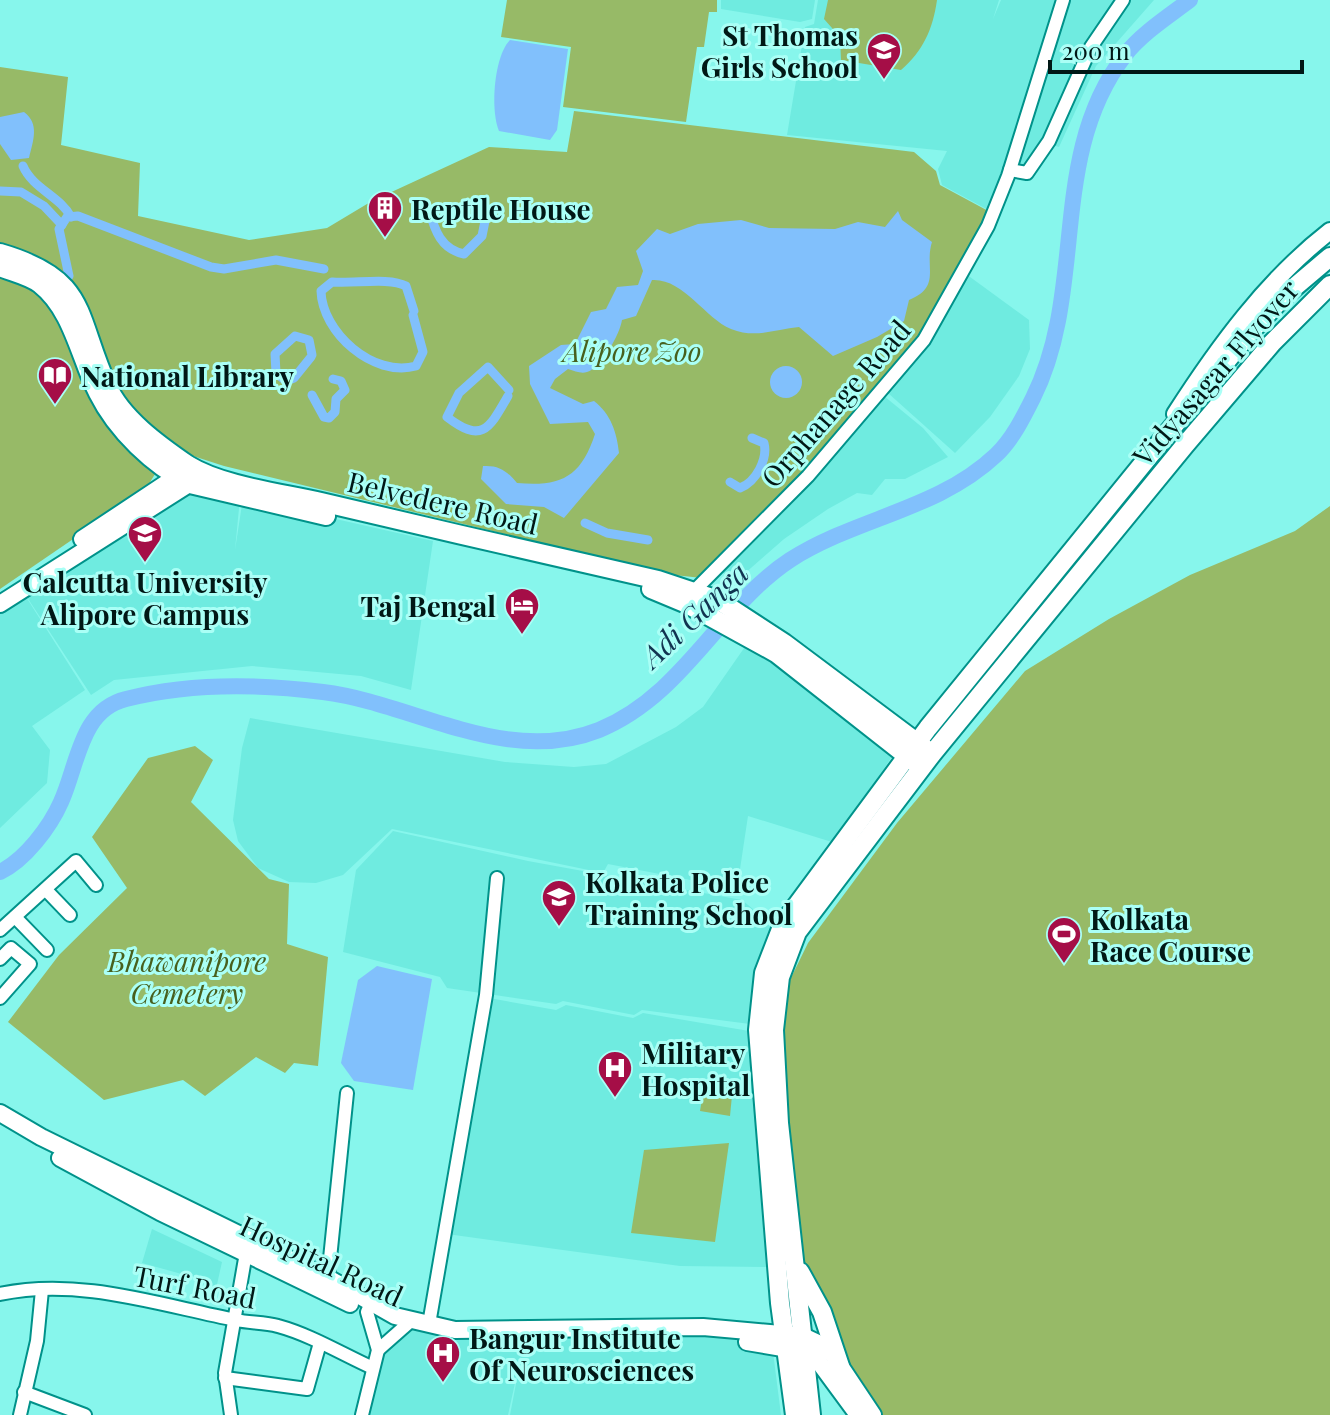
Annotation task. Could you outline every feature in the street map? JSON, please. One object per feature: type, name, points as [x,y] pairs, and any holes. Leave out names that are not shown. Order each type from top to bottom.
[{"type":"highway","name":"Belvedere Road","points":[[0,253],[26,261],[51,275],[65,288],[87,323],[107,387],[138,426],[189,475],[655,590],[703,615],[763,638]]},
{"type":"highway","name":"Vidyasagar Flyover","points":[[920,755],[1189,409],[1276,305],[1330,257]]},
{"type":"highway","points":[[0,267],[40,284],[63,312],[98,394],[123,432],[189,475]]},
{"type":"highway","points":[[1204,422],[1270,329],[1294,301],[1330,271]]},
{"type":"highway","name":"Vidyasagar Flyover","points":[[920,755],[1204,422],[1297,316],[1330,285]]},
{"type":"highway","name":"Belvedere Road","points":[[189,475],[694,591],[718,600],[776,653],[920,755]]},
{"type":"highway","points":[[811,1415],[795,1343],[771,1124],[774,1030],[780,977],[797,932],[920,755]]},
{"type":"highway","points":[[771,1124],[795,1263],[795,1415]]},
{"type":"highway","points":[[795,1263],[822,1312],[840,1366]]},
{"type":"main road","points":[[1132,479],[1213,354],[1267,291],[1330,231]]},
{"type":"main road","points":[[0,592],[189,475]]},
{"type":"main road","points":[[0,604],[189,475]]},
{"type":"main road","points":[[0,1113],[41,1137],[328,1278],[369,1307],[408,1324],[429,1324],[455,1330],[703,1327],[795,1343],[827,1368],[858,1415]]},
{"type":"main road","name":"Hospital Road","points":[[0,1125],[116,1190],[246,1253],[369,1307]]},
{"type":"main road","name":"Hospital Road","points":[[408,1324],[454,1336],[714,1336],[820,1344],[840,1366],[873,1415]]},
{"type":"street","name":"Orphanage Road","points":[[694,591],[808,476],[903,368],[956,286],[988,226],[1010,170],[1063,0]]},
{"type":"street","points":[[1010,170],[1027,173],[1049,141],[1079,70],[1123,0]]},
{"type":"street","points":[[0,930],[76,861],[96,885]]},
{"type":"street","points":[[429,1324],[486,995],[497,878]]},
{"type":"street","points":[[46,890],[70,915]]},
{"type":"street","points":[[15,917],[47,950]]},
{"type":"street","points":[[0,959],[11,948],[30,964],[0,998]]},
{"type":"street","points":[[328,1278],[347,1093]]},
{"type":"street","points":[[231,1415],[225,1378],[246,1253]]},
{"type":"street","points":[[20,1415],[37,1341],[42,1290]]},
{"type":"street","name":"Turf Road","points":[[0,1294],[42,1290],[167,1302],[234,1320],[277,1325],[373,1368]]},
{"type":"street","points":[[362,1415],[378,1350],[369,1307]]},
{"type":"street","points":[[378,1350],[408,1324]]},
{"type":"street","points":[[225,1378],[307,1389],[320,1343]]},
{"type":"street","points":[[24,1392],[85,1415]]},
{"type":"shaded area","points":[[721,0],[815,0],[812,19],[800,22],[721,9]]},
{"type":"shaded area","name":"St Thomas Girls School","points":[[818,0],[999,0],[993,19],[1001,0],[1062,0],[992,212],[942,185],[938,169],[947,151],[787,135],[805,27],[814,24]]},
{"type":"shaded area","points":[[1065,0],[1154,0],[1096,66],[1059,147],[1046,143],[1026,170],[1013,169]]},
{"type":"shaded area","points":[[966,274],[1029,320],[1030,349],[1019,376],[990,417],[955,453],[888,393]]},
{"type":"shaded area","points":[[884,396],[923,428],[948,457],[905,479],[885,479],[872,495],[857,493],[828,509],[784,539],[735,582],[722,572]]},
{"type":"shaded area","points":[[184,479],[240,498],[235,550],[243,498],[433,541],[411,690],[361,676],[252,666],[114,680],[91,695],[21,588]]},
{"type":"shaded area","points":[[21,589],[85,690],[32,726],[50,750],[47,783],[0,828],[0,603]]},
{"type":"shaded area","points":[[749,641],[893,755],[835,843],[748,816],[737,889],[608,864],[603,873],[392,829],[343,875],[316,883],[289,882],[258,868],[238,841],[233,820],[242,748],[250,718],[505,762],[574,767],[606,764],[676,727],[703,707]]},
{"type":"shaded area","name":"Kolkata Police Training School","points":[[393,831],[528,861],[742,900],[771,924],[750,1024],[642,1010],[634,1015],[563,1001],[556,1004],[447,988],[440,977],[343,952],[356,870]]},
{"type":"shaded area","name":"Military Hospital","points":[[489,998],[556,1010],[566,1005],[633,1018],[643,1013],[755,1032],[769,1267],[680,1266],[447,1234]]},
{"type":"shaded area","points":[[152,1229],[222,1262],[216,1289],[195,1285],[196,1278],[142,1263]]},
{"type":"shaded area","points":[[413,1326],[705,1334],[772,1344],[781,1415],[510,1415],[524,1342],[508,1415],[364,1415],[380,1352]]},
{"type":"green space","points":[[507,0],[717,0],[717,12],[709,12],[704,47],[697,47],[686,122],[563,107],[571,47],[501,37]]},
{"type":"green space","points":[[828,0],[937,0],[926,39],[901,70],[841,60],[840,37],[824,19]]},
{"type":"green space","name":"Alipore Zoo","points":[[0,67],[68,77],[61,145],[140,163],[138,216],[249,240],[327,228],[372,201],[489,147],[567,152],[574,111],[914,152],[936,171],[940,185],[992,213],[923,338],[795,482],[702,578],[674,575],[224,466],[193,456],[135,417],[114,388],[91,316],[0,246]]},
{"type":"green space","name":"National Library","points":[[0,268],[30,280],[162,463],[145,490],[0,589]]},
{"type":"green space","name":"Kolkata Race Course","points":[[1330,506],[1330,1415],[878,1415],[825,1329],[799,1246],[787,1129],[783,1032],[787,986],[808,943],[897,823],[1025,671],[1109,619],[1190,575],[1295,531]]},
{"type":"green space","name":"Bhawanipore Cemetery","points":[[195,746],[213,760],[191,802],[269,879],[289,884],[287,944],[328,957],[318,1066],[294,1063],[285,1073],[256,1057],[205,1096],[183,1080],[104,1100],[8,1022],[59,955],[127,888],[92,837],[148,758]]},
{"type":"green space","points":[[705,1081],[733,1085],[730,1116],[700,1111]]},
{"type":"green space","points":[[729,1143],[715,1242],[631,1233],[644,1150]]},
{"type":"water","points":[[510,40],[568,49],[557,130],[550,140],[499,131],[495,84],[500,58]]},
{"type":"water","points":[[24,112],[34,127],[29,158],[11,160],[0,144],[0,117]]},
{"type":"water","points":[[898,211],[902,220],[932,242],[929,283],[919,295],[909,300],[904,321],[877,337],[833,356],[799,327],[757,333],[731,329],[674,285],[652,280],[636,316],[622,320],[614,342],[598,364],[585,373],[568,369],[555,379],[550,388],[583,404],[594,401],[600,406],[612,424],[619,453],[564,518],[544,507],[506,504],[481,479],[483,466],[489,466],[502,470],[517,483],[557,481],[576,469],[583,460],[595,434],[588,422],[550,424],[530,384],[529,366],[561,345],[575,344],[591,312],[606,309],[617,287],[638,285],[643,271],[636,251],[657,229],[670,234],[698,224],[741,220],[769,228],[835,229],[858,222],[885,227]]},
{"type":"water","points":[[786,366],[797,371],[802,382],[797,393],[786,398],[775,393],[770,382],[775,371]]},
{"type":"water","points":[[377,966],[432,979],[413,1090],[354,1081],[341,1063],[358,980]]},
{"type":"waterway","name":"Adi Ganga","points":[[0,872],[27,851],[50,822],[90,727],[111,705],[174,690],[224,686],[274,687],[357,698],[495,737],[529,741],[564,739],[599,730],[629,715],[655,695],[743,601],[790,560],[841,534],[948,489],[973,474],[996,455],[1012,436],[1033,398],[1050,356],[1060,312],[1076,179],[1085,136],[1101,94],[1132,47],[1190,0]]},
{"type":"waterway","points":[[23,166],[33,181],[60,203],[71,217]]},
{"type":"waterway","points":[[0,191],[21,192],[44,206],[62,225]]},
{"type":"waterway","points":[[429,210],[444,243],[464,254],[482,236],[486,216]]},
{"type":"waterway","points":[[69,276],[59,229],[67,217],[78,216],[211,267],[224,269],[276,260],[324,269]]},
{"type":"waterway","points":[[413,315],[423,352],[416,366],[400,368],[383,365],[367,358],[340,336],[330,322],[321,291],[332,282],[399,283],[406,286],[414,311]]},
{"type":"waterway","points":[[311,357],[294,378],[286,381],[276,373],[275,354],[295,336],[309,340],[312,355]]},
{"type":"waterway","points":[[508,396],[484,429],[469,430],[447,417],[459,393],[488,367],[509,390]]},
{"type":"waterway","points":[[312,395],[324,417],[329,418],[335,412],[336,399],[345,390],[341,381],[333,379]]},
{"type":"waterway","points":[[730,482],[740,488],[751,481],[760,469],[764,443],[752,438]]},
{"type":"waterway","points":[[585,523],[607,533],[648,540]]},
{"type":"place","name":"St Thomas Girls School","points":[[884,81]]},
{"type":"place","name":"Reptile House","points":[[385,239]]},
{"type":"place","name":"National Library","points":[[55,406]]},
{"type":"place","name":"Calcutta University Alipore Campus","points":[[145,564]]},
{"type":"place","name":"Taj Bengal","points":[[522,636]]},
{"type":"place","name":"Kolkata Police Training School","points":[[559,928]]},
{"type":"place","name":"Kolkata Race Course","points":[[1064,965]]},
{"type":"place","name":"Military Hospital","points":[[615,1099]]},
{"type":"place","name":"Bangur Institute Of Neurosciences","points":[[443,1384]]}]
